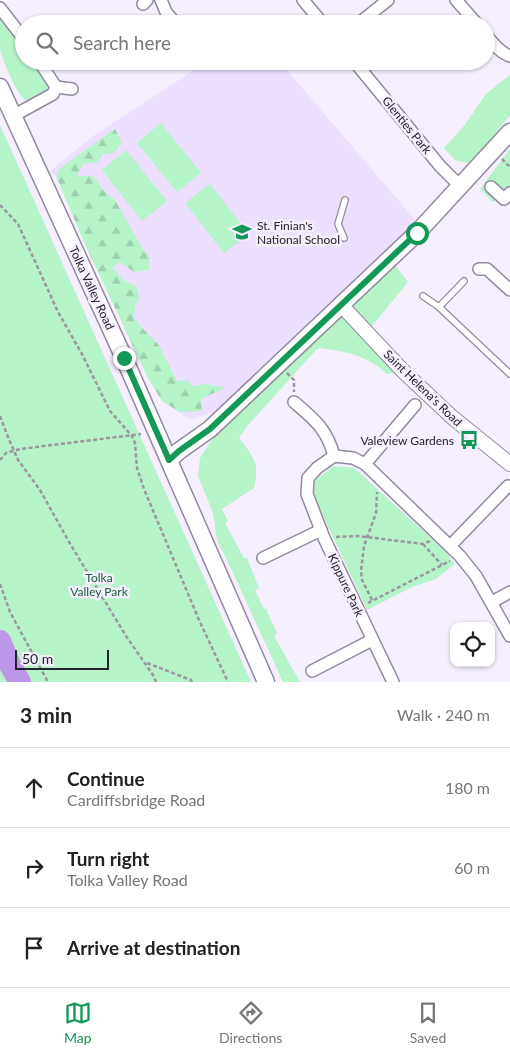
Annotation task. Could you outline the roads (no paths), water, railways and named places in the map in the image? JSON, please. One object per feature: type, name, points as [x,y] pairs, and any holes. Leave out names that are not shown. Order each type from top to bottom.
[{"type":"main road","name":"Tolka Valley Road","points":[[0,87],[124,358],[266,682]]},
{"type":"main road","points":[[169,460],[210,429],[342,306],[462,187],[510,132]]},
{"type":"street","points":[[161,0],[168,15]]},
{"type":"street","points":[[304,0],[316,15]]},
{"type":"street","points":[[369,15],[388,0]]},
{"type":"street","points":[[456,0],[469,15]]},
{"type":"street","points":[[0,8],[15,28]]},
{"type":"street","points":[[495,45],[510,56]]},
{"type":"street","points":[[45,70],[56,87],[72,89]]},
{"type":"street","name":"Glenties Park","points":[[361,70],[440,166],[462,187]]},
{"type":"street","points":[[13,116],[53,94],[56,87]]},
{"type":"street","points":[[491,187],[504,199],[510,193]]},
{"type":"street","points":[[479,269],[487,269],[510,290]]},
{"type":"street","name":"Saint Helena's Road","points":[[342,306],[404,372],[439,405],[510,463]]},
{"type":"street","points":[[294,402],[324,430],[331,444],[334,456],[353,458],[365,464],[460,556],[476,576],[510,636]]},
{"type":"street","points":[[365,464],[414,405]]},
{"type":"street","name":"Kippure Park","points":[[334,456],[317,468],[308,478],[307,494],[323,534],[393,682]]},
{"type":"street","points":[[450,546],[508,486]]},
{"type":"street","points":[[263,558],[323,534]]},
{"type":"street","points":[[492,602],[510,592]]},
{"type":"street","points":[[312,671],[372,640]]},
{"type":"lane","points":[[344,238],[338,224],[345,200]]},
{"type":"lane","points":[[438,307],[464,281]]},
{"type":"lane","points":[[423,296],[438,307],[510,374]]},
{"type":"waterway","points":[[0,641],[9,663],[20,682]]},
{"type":"place","name":"St. Finian's National School","points":[[242,232]]},
{"type":"place","name":"Valeview Gardens","points":[[469,440]]},
{"type":"park label","name":"Tolka Valley Park","points":[[99,584]]}]
